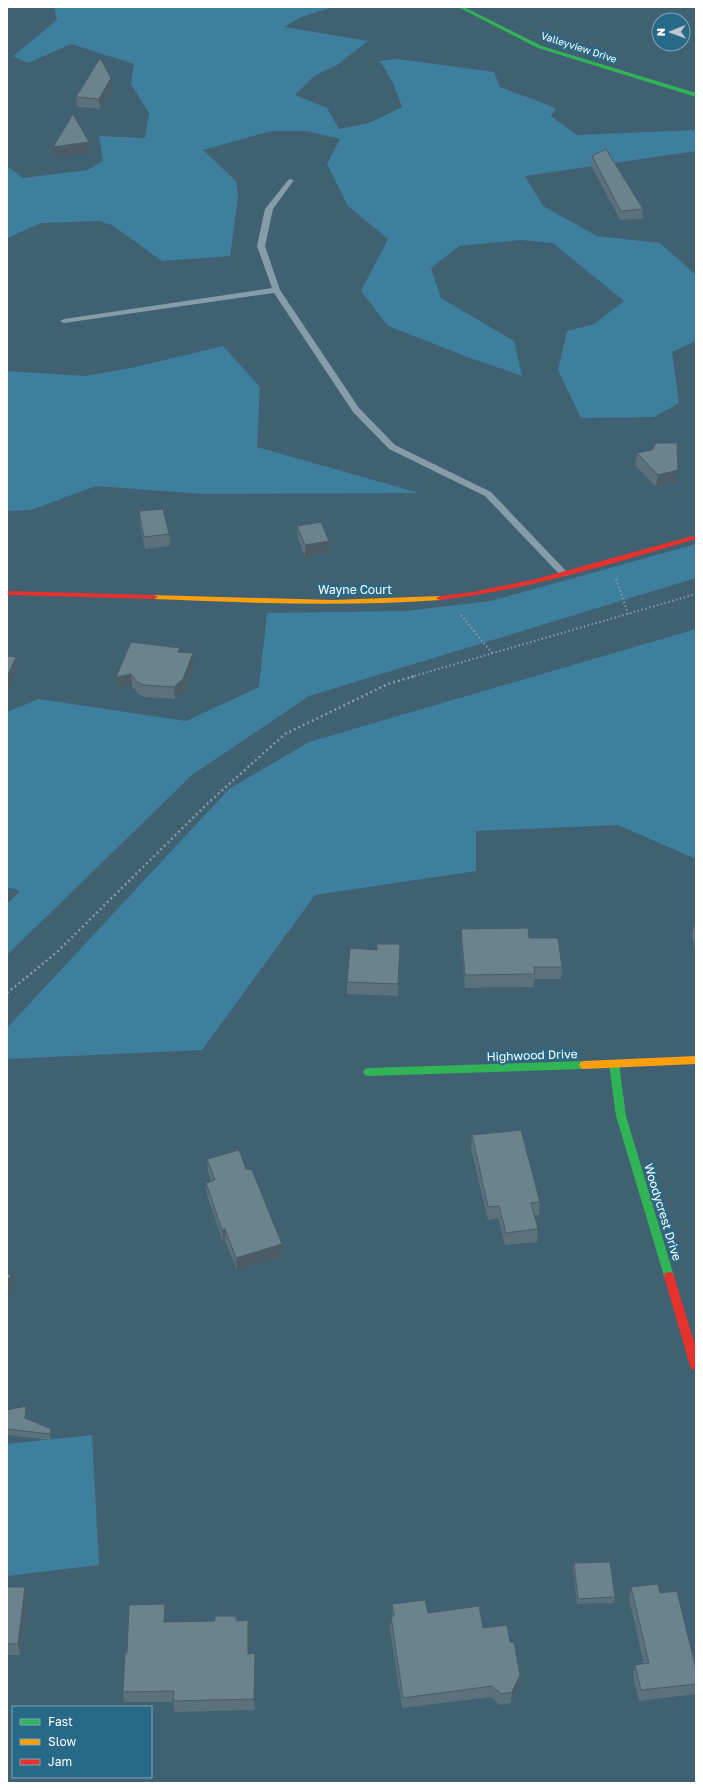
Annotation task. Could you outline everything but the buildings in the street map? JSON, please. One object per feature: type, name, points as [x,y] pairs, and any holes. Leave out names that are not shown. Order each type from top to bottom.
[{"type":"street","name":"Valleyview Drive","points":[[460,7],[540,47],[696,96]]},
{"type":"street","name":"Wayne Court","points":[[7,594],[303,601],[410,601],[447,598],[496,591],[564,574],[696,537]]},
{"type":"street","name":"Highwood Drive","points":[[368,1072],[696,1060]]},
{"type":"street","name":"Woodycrest Drive","points":[[614,1064],[621,1116],[696,1366]]},
{"type":"lane","points":[[291,180],[269,209],[261,246],[276,290],[356,410],[392,447],[488,494],[564,574]]},
{"type":"lane","points":[[64,321],[276,290]]},
{"type":"path","points":[[610,561],[628,614]]},
{"type":"path","points":[[7,993],[56,953],[208,803],[285,734],[388,684],[696,594]]},
{"type":"path","points":[[447,598],[492,653]]},
{"type":"shaded area","points":[[54,7],[333,7],[301,17],[284,27],[368,41],[337,65],[314,76],[295,95],[327,108],[339,129],[369,123],[402,107],[393,83],[380,61],[398,59],[494,72],[500,87],[556,108],[551,116],[577,135],[696,130],[696,151],[525,176],[543,206],[597,236],[660,243],[696,275],[696,341],[672,352],[679,403],[654,417],[581,418],[558,370],[567,331],[594,324],[624,301],[553,243],[521,240],[459,246],[431,268],[441,298],[514,341],[522,376],[473,359],[388,326],[361,291],[388,239],[348,206],[327,164],[340,139],[307,131],[271,131],[203,150],[236,181],[238,197],[230,256],[162,261],[112,225],[100,221],[41,223],[7,238],[7,166],[23,178],[88,170],[103,161],[99,136],[145,138],[149,113],[131,84],[134,64],[71,44],[28,63],[13,56],[57,20]]},
{"type":"shaded area","points":[[223,346],[260,387],[257,447],[419,493],[203,494],[96,486],[31,510],[7,511],[7,371],[85,376],[136,367]]},
{"type":"shaded area","points":[[696,544],[696,578],[309,696],[192,775],[7,955],[7,904],[20,891],[7,887],[7,712],[39,699],[186,721],[259,687],[267,613],[406,611],[491,601]]},
{"type":"shaded area","points":[[696,629],[696,859],[618,825],[476,831],[476,871],[315,895],[202,1050],[7,1059],[7,1028],[229,789],[309,742]]},
{"type":"shaded area","points":[[92,1435],[99,1565],[7,1576],[7,1444]]},
{"type":"traffic: fast","points":[[460,7],[540,47],[696,95]]},
{"type":"traffic: fast","points":[[614,1064],[621,1116],[669,1276]]},
{"type":"traffic: fast","points":[[368,1072],[584,1065]]},
{"type":"traffic: slow","points":[[154,597],[333,602],[369,602],[440,598]]},
{"type":"traffic: slow","points":[[584,1065],[696,1060]]},
{"type":"traffic: jam","points":[[440,598],[504,589],[537,582],[696,537]]},
{"type":"traffic: jam","points":[[7,593],[154,597]]},
{"type":"traffic: jam","points":[[669,1276],[696,1366]]}]
